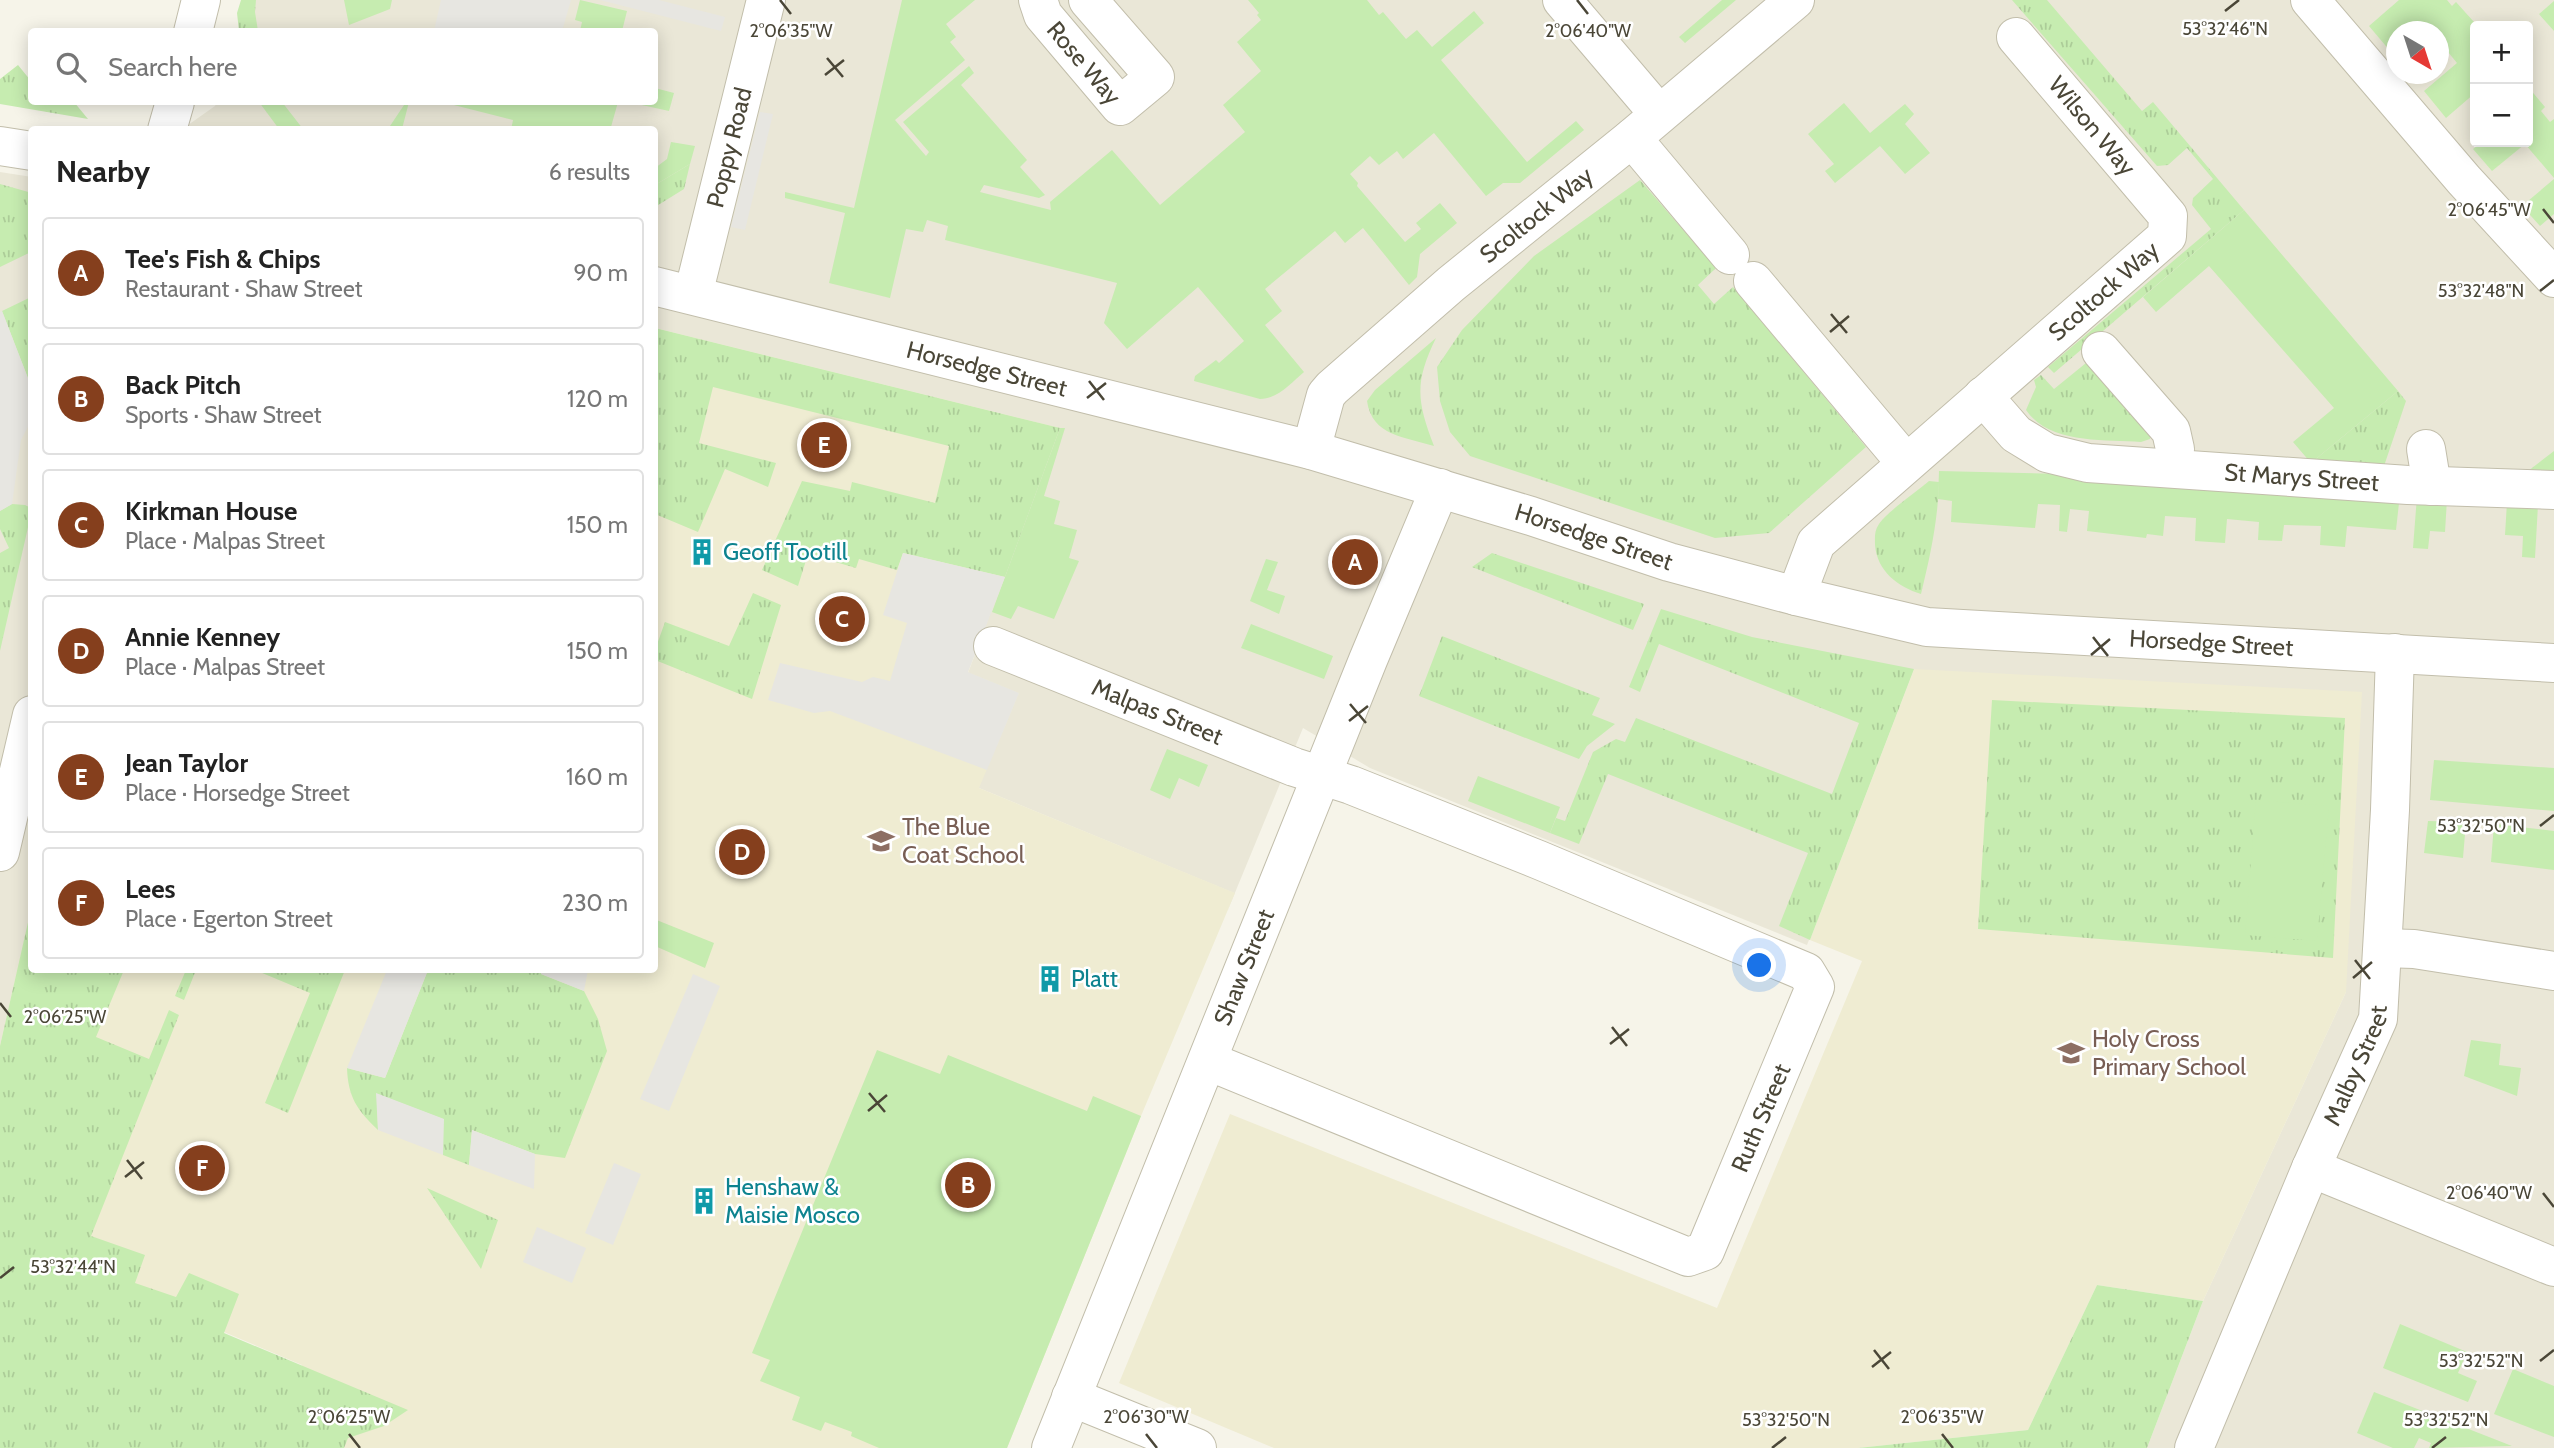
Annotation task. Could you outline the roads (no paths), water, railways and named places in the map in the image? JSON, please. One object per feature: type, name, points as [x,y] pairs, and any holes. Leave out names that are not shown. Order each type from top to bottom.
[{"type":"street","points":[[194,28],[201,0]]},
{"type":"street","name":"Poppy Road","points":[[692,295],[766,0]]},
{"type":"street","name":"Rose Way","points":[[1038,0],[1043,15],[1120,106],[1155,77],[1088,0]]},
{"type":"street","points":[[1562,0],[1742,268],[1906,463]]},
{"type":"street","name":"Scoltock Way","points":[[1311,450],[1326,395],[1332,388],[1451,284],[1795,0]]},
{"type":"street","points":[[2310,0],[2464,180],[2554,278]]},
{"type":"street","name":"Wilson Way","points":[[2016,37],[2168,216]]},
{"type":"street","points":[[168,126],[174,105]]},
{"type":"street","points":[[0,146],[28,150]]},
{"type":"street","name":"Scoltock Way","points":[[1796,596],[1816,543],[2167,236],[2168,216]]},
{"type":"street","name":"Horsedge Street","points":[[658,287],[1311,450],[1440,488],[1669,562],[1927,627],[2554,663]]},
{"type":"street","points":[[2101,351],[2171,430],[2175,450],[2172,468]]},
{"type":"street","name":"St Marys Street","points":[[1983,396],[2016,433],[2047,453],[2088,463],[2172,468],[2429,467],[2554,490]]},
{"type":"street","name":"Shaw Street","points":[[1051,1448],[1368,660],[1440,488]]},
{"type":"street","name":"Malpas Street","points":[[993,646],[1294,767],[1323,775]]},
{"type":"street","name":"Malby Street","points":[[2194,1448],[2311,1168],[2378,1018],[2395,653]]},
{"type":"street","points":[[0,852],[28,732]]},
{"type":"street","name":"Ruth Street","points":[[1208,1061],[1688,1257],[1705,1251],[1815,987],[1806,972],[1539,860],[1323,775]]},
{"type":"street","points":[[2383,947],[2414,949],[2554,971]]},
{"type":"street","points":[[2311,1168],[2554,1267]]},
{"type":"street","points":[[1071,1397],[1197,1448]]},
{"type":"place","name":"Jean Taylor","points":[[824,445]]},
{"type":"place","name":"Geoff Tootill","points":[[702,552]]},
{"type":"place","name":"Tee's Fish & Chips","points":[[1355,562]]},
{"type":"place","name":"Kirkman House","points":[[842,619]]},
{"type":"place","name":"The Blue Coat School","points":[[881,841]]},
{"type":"place","name":"Annie Kenney","points":[[742,852]]},
{"type":"place","name":"Platt","points":[[1050,979]]},
{"type":"place","name":"Holy Cross Primary School","points":[[2071,1053]]},
{"type":"place","name":"Lees","points":[[202,1168]]},
{"type":"place","name":"Back Pitch","points":[[968,1185]]},
{"type":"place","name":"Henshaw & Maisie Mosco","points":[[704,1201]]}]
